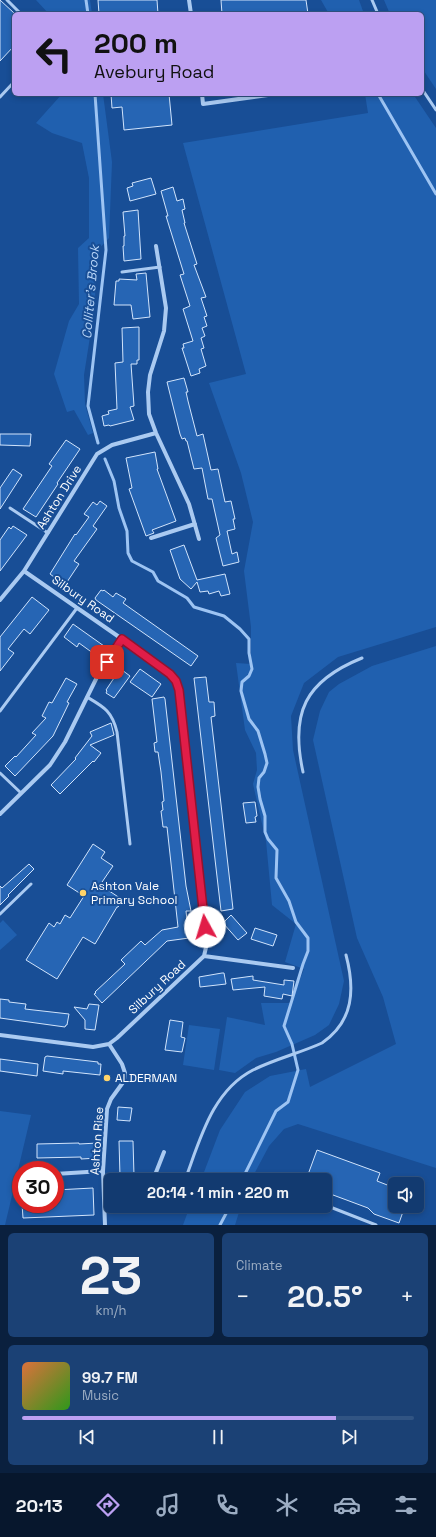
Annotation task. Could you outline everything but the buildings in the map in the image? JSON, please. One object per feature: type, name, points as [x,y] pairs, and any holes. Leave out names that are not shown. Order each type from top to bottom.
[{"type":"street","points":[[189,0],[191,12]]},
{"type":"street","points":[[202,96],[203,104],[261,96]]},
{"type":"street","points":[[156,246],[166,308],[164,331],[150,375],[148,392],[150,414],[156,432],[189,504],[199,539]]},
{"type":"street","name":"Ashton Drive","points":[[0,600],[24,571],[97,454],[112,445],[156,432]]},
{"type":"street","points":[[150,538],[195,524]]},
{"type":"street","name":"Silbury Road","points":[[24,571],[170,674],[176,681],[179,690],[207,943],[204,956],[109,1044]]},
{"type":"street","points":[[0,814],[50,765],[65,742],[99,673],[122,639]]},
{"type":"street","points":[[204,956],[293,968]]},
{"type":"street","points":[[0,1035],[93,1047],[109,1044]]},
{"type":"street","name":"Ashton Rise","points":[[104,1182],[103,1171],[107,1109],[111,1099],[124,1081],[125,1073],[122,1064],[109,1044]]},
{"type":"street","points":[[156,1173],[164,1152]]},
{"type":"street","points":[[64,1173],[103,1171]]},
{"type":"street","name":"Ashton Rise","points":[[105,1213],[105,1225]]},
{"type":"lane","points":[[7,0],[19,12]]},
{"type":"lane","points":[[372,0],[377,12]]},
{"type":"lane","points":[[0,97],[12,84]]},
{"type":"lane","points":[[424,92],[436,110]]},
{"type":"lane","points":[[122,272],[160,267]]},
{"type":"lane","points":[[10,508],[48,533]]},
{"type":"lane","points":[[0,712],[77,608]]},
{"type":"lane","points":[[303,772],[297,737],[304,704],[324,678],[340,667],[362,658]]},
{"type":"lane","points":[[87,697],[105,708],[114,721],[117,732],[130,844]]},
{"type":"lane","points":[[0,773],[21,793]]},
{"type":"lane","points":[[0,914],[31,884]]},
{"type":"lane","points":[[188,1173],[207,1123],[225,1094],[243,1077],[253,1071],[314,1047],[329,1038],[341,1025],[349,1006],[352,984],[346,955]]},
{"type":"lane","points":[[332,1208],[376,1225]]},
{"type":"shaded area","points":[[36,0],[90,0],[92,12],[47,12]]},
{"type":"shaded area","points":[[321,0],[359,0],[363,12],[328,12]]},
{"type":"shaded area","points":[[384,0],[436,0],[436,89],[424,71],[424,12],[389,12]]},
{"type":"shaded area","points":[[60,96],[103,96],[112,162],[109,238],[96,252],[95,305],[84,375],[85,404],[93,433],[88,435],[74,410],[67,412],[54,374],[69,321],[79,304],[78,248],[89,238],[89,178],[82,143],[52,133],[36,123]]},
{"type":"shaded area","points":[[365,96],[414,96],[436,128],[436,627],[338,657],[304,683],[291,716],[293,750],[344,981],[339,1004],[329,1025],[315,1035],[276,1052],[256,1058],[235,1073],[219,1070],[227,1017],[265,1025],[261,1003],[291,1003],[304,969],[285,962],[296,924],[272,905],[266,841],[253,784],[257,770],[256,753],[245,730],[236,663],[251,664],[251,627],[244,571],[253,522],[241,473],[209,383],[246,374],[183,143],[368,113]]},
{"type":"shaded area","points":[[436,646],[436,1168],[298,1124],[284,1129],[269,1146],[255,1173],[204,1173],[220,1130],[245,1092],[270,1076],[306,1069],[310,1087],[396,1044],[383,997],[357,938],[313,740],[320,711],[329,692],[339,684],[372,666]]},
{"type":"shaded area","points":[[3,920],[17,935],[0,950],[0,923]]},
{"type":"shaded area","points":[[189,1025],[220,1029],[214,1070],[183,1065]]},
{"type":"shaded area","points":[[0,1111],[31,1115],[20,1161],[12,1161],[12,1195],[5,1225],[0,1225]]},
{"type":"shaded area","points":[[187,1213],[239,1213],[235,1225],[183,1225]]},
{"type":"waterway","name":"Colliter's Brook","points":[[86,0],[88,12]]},
{"type":"waterway","name":"Colliter's Brook","points":[[95,96],[106,250],[88,406],[98,443]]},
{"type":"waterway","points":[[379,96],[436,194]]},
{"type":"waterway","name":"Colliter's Brook","points":[[105,459],[114,481],[119,508],[127,531],[128,553],[132,561],[153,572],[158,581],[187,598],[194,607],[224,616],[240,629],[249,639],[249,653],[252,669],[249,676],[242,682],[241,691],[249,719],[258,731],[267,763],[264,772],[259,778],[258,787],[265,816],[265,832],[268,839],[277,850],[276,878],[289,901],[296,922],[308,938],[308,951],[284,1026],[292,1044],[298,1070],[288,1102],[276,1111],[245,1173]]},
{"type":"waterway","name":"Colliter's Brook","points":[[220,1225],[226,1213]]},
{"type":"place","name":"Ashton Vale Primary School","points":[[83,893]]},
{"type":"place","name":"ALDERMAN","points":[[107,1078]]},
{"type":"route","points":[[107,662],[122,639],[170,674],[176,681],[179,690],[205,927]]}]
